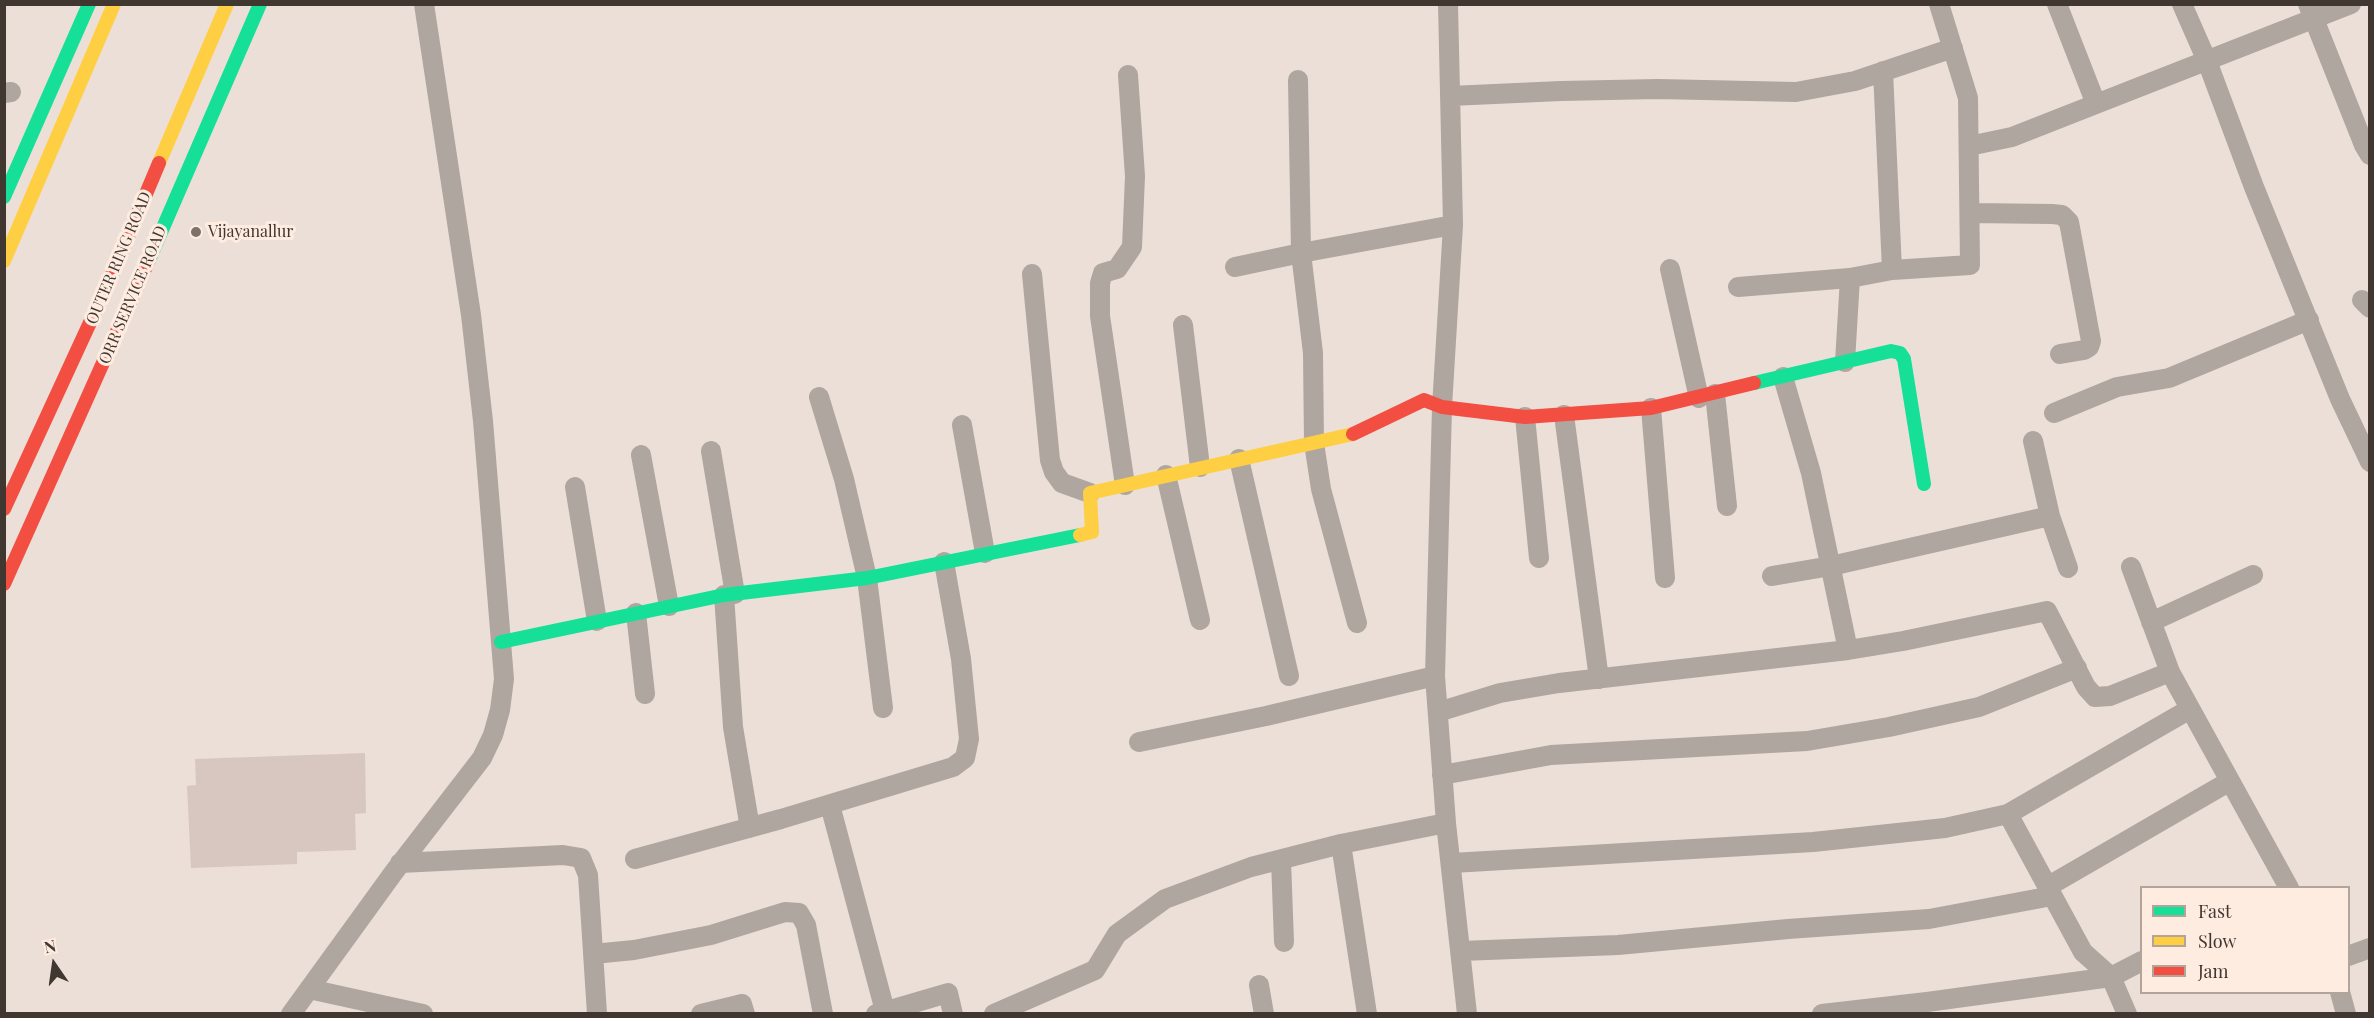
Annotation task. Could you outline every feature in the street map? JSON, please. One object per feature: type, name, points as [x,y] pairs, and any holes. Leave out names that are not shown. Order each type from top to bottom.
[{"type":"main road","points":[[4,197],[89,4]]},
{"type":"main road","points":[[4,261],[114,4]]},
{"type":"main road","name":"OUTER RING ROAD","points":[[4,509],[111,277],[227,4]]},
{"type":"main road","name":"ORR SERVICE ROAD","points":[[4,584],[121,325],[260,4]]},
{"type":"main road","points":[[210,154],[218,99]]},
{"type":"main road","points":[[121,325],[160,272]]},
{"type":"main road","points":[[501,642],[669,606],[730,595],[867,578],[1092,532],[1090,493],[1200,467],[1350,436],[1424,400],[1442,407],[1525,417],[1651,408],[1891,351],[1900,353],[1904,359],[1924,484]]},
{"type":"street","points":[[291,1014],[400,863],[482,758],[493,735],[500,710],[504,679],[483,421],[471,315],[424,4]]},
{"type":"street","points":[[1448,4],[1453,225],[1442,407],[1435,676],[1446,823],[1467,1014]]},
{"type":"street","points":[[1738,286],[1850,278],[1892,270],[1970,265],[1968,98],[1938,4]]},
{"type":"street","points":[[2058,4],[2096,104]]},
{"type":"street","points":[[2182,4],[2340,399],[2370,462]]},
{"type":"street","points":[[1969,146],[2012,137],[2207,62],[2312,12],[2351,4]]},
{"type":"street","points":[[2312,12],[2364,145],[2370,155]]},
{"type":"street","points":[[1450,96],[1561,90],[1658,89],[1796,92],[1855,81],[1953,48]]},
{"type":"street","points":[[1883,72],[1892,270]]},
{"type":"street","points":[[1125,485],[1100,316],[1100,283],[1103,273],[1117,269],[1132,247],[1135,176],[1128,75]]},
{"type":"street","points":[[1298,80],[1301,253],[1313,353],[1314,443],[1321,489],[1357,623]]},
{"type":"street","points":[[1970,213],[2052,214],[2062,215],[2069,222],[2091,341],[2089,347],[2084,350],[2060,354]]},
{"type":"street","points":[[1235,267],[1453,225]]},
{"type":"street","points":[[1670,269],[1707,396],[1727,506]]},
{"type":"street","points":[[1032,274],[1050,460],[1054,472],[1062,483],[1090,493]]},
{"type":"street","points":[[1845,362],[1850,278]]},
{"type":"street","points":[[2054,413],[2117,387],[2169,378],[2309,320]]},
{"type":"street","points":[[1183,325],[1200,467]]},
{"type":"street","points":[[1783,377],[1811,473],[1848,650]]},
{"type":"street","points":[[819,397],[844,479],[867,578],[883,708]]},
{"type":"street","points":[[1651,408],[1665,578]]},
{"type":"street","points":[[1564,415],[1599,679]]},
{"type":"street","points":[[1525,417],[1539,558]]},
{"type":"street","points":[[962,424],[985,553]]},
{"type":"street","points":[[2033,441],[2050,516],[2068,568]]},
{"type":"street","points":[[711,451],[730,595],[733,727],[750,828]]},
{"type":"street","points":[[641,455],[669,606]]},
{"type":"street","points":[[1239,459],[1289,676]]},
{"type":"street","points":[[1166,475],[1200,620]]},
{"type":"street","points":[[575,487],[597,621]]},
{"type":"street","points":[[1772,576],[1831,566],[2050,516]]},
{"type":"street","points":[[635,859],[830,805],[953,767],[965,758],[969,740],[961,659],[944,562]]},
{"type":"street","points":[[2131,567],[2170,672],[2286,886]]},
{"type":"street","points":[[2151,622],[2253,575]]},
{"type":"street","points":[[1438,712],[1500,693],[1559,683],[1848,650],[2047,611],[2086,687],[2095,697],[2110,696],[2170,672]]},
{"type":"street","points":[[636,614],[645,694]]},
{"type":"street","points":[[1442,776],[1551,755],[1807,741],[1889,727],[1979,707],[2077,668]]},
{"type":"street","points":[[1139,742],[1266,716],[1435,676]]},
{"type":"street","points":[[1452,863],[1813,842],[1945,828],[2008,814],[2190,709]]},
{"type":"street","points":[[1461,951],[1618,945],[1929,919],[2050,891],[2230,781]]},
{"type":"street","points":[[830,805],[881,1012],[948,993],[953,1014]]},
{"type":"street","points":[[2008,814],[2083,952],[2110,977],[2127,1014]]},
{"type":"street","points":[[994,1014],[1095,970],[1117,934],[1165,899],[1251,867],[1341,844],[1446,823]]},
{"type":"street","points":[[1341,844],[1367,1014]]},
{"type":"street","points":[[400,863],[563,855],[581,858],[588,875],[597,1014]]},
{"type":"street","points":[[1281,860],[1284,942]]},
{"type":"street","points":[[593,954],[656,946],[711,935],[784,912],[799,913],[806,925],[823,1014]]},
{"type":"street","points":[[2350,956],[2370,948]]},
{"type":"street","points":[[1822,1014],[2110,977],[2140,962]]},
{"type":"street","points":[[1259,985],[1264,1014]]},
{"type":"street","points":[[309,989],[423,1014]]},
{"type":"street","points":[[2340,994],[2346,1014]]},
{"type":"street","points":[[702,1014],[742,1004],[745,1014]]},
{"type":"building","points":[[365,753],[366,813],[355,814],[356,850],[297,852],[297,864],[191,868],[187,786],[196,785],[195,759]]},
{"type":"traffic: fast","points":[[4,197],[89,4]]},
{"type":"traffic: fast","points":[[149,260],[260,4]]},
{"type":"traffic: fast","points":[[1754,383],[1891,351],[1900,353],[1904,359],[1924,484]]},
{"type":"traffic: fast","points":[[501,642],[724,595],[867,578],[1080,535]]},
{"type":"traffic: slow","points":[[4,261],[114,4]]},
{"type":"traffic: slow","points":[[159,163],[227,4]]},
{"type":"traffic: slow","points":[[1080,535],[1092,532],[1090,493],[1353,434]]},
{"type":"traffic: jam","points":[[4,509],[111,277],[159,163]]},
{"type":"traffic: jam","points":[[4,584],[149,260]]},
{"type":"traffic: jam","points":[[1353,434],[1424,400],[1442,407],[1525,417],[1651,408],[1754,383]]},
{"type":"place","name":"Vijayanallur","points":[[196,232]]}]
